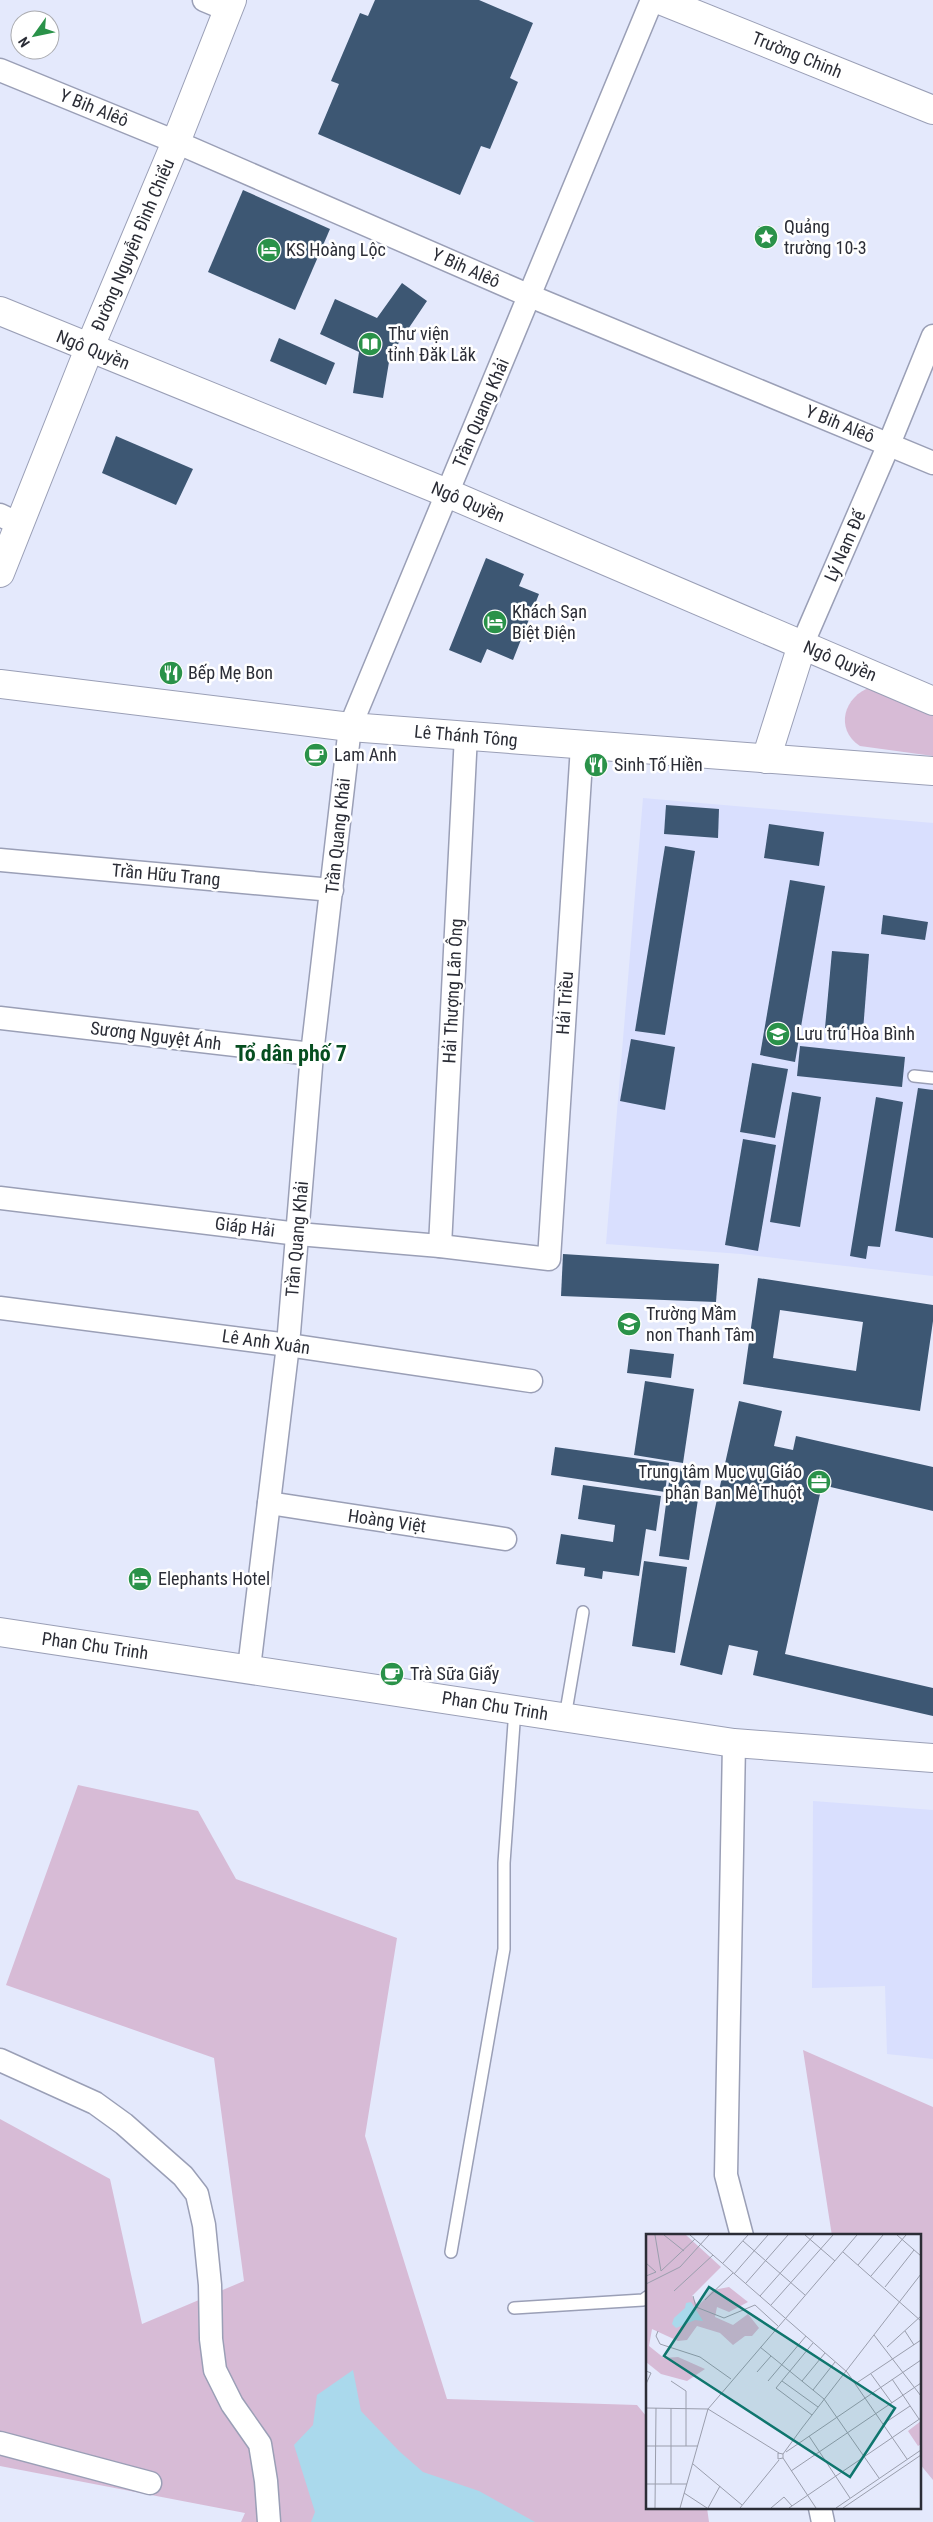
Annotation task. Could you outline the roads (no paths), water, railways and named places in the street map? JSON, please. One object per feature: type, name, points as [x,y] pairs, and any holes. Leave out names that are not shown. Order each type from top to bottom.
[{"type":"main road","name":"Trường Chinh","points":[[660,0],[933,110]]},
{"type":"main road","name":"Đường Nguyễn Đình Chiểu","points":[[0,573],[10,520],[88,349],[176,142],[230,5]]},
{"type":"main road","name":"Ngô Quyền","points":[[0,311],[88,349],[447,493],[933,701]]},
{"type":"main road","name":"Lý Nam Đế","points":[[766,759],[802,645]]},
{"type":"main road","name":"Lê Thánh Tông","points":[[0,684],[350,727],[582,746],[933,770]]},
{"type":"main road","name":"Phan Chu Trinh","points":[[0,1632],[249,1668],[734,1743],[933,1758]]},
{"type":"street","points":[[204,0],[230,5]]},
{"type":"street","name":"Trần Quang Khải","points":[[249,1668],[288,1345],[312,1054],[350,727],[652,0]]},
{"type":"street","name":"Y Bih Alêô","points":[[0,70],[176,142],[530,296],[933,463]]},
{"type":"street","name":"Lý Nam Đế","points":[[802,645],[889,444],[933,336]]},
{"type":"street","name":"Hải Thượng Lãn Ông","points":[[440,1246],[466,735]]},
{"type":"street","name":"Hải Triều","points":[[549,1260],[582,746]]},
{"type":"street","name":"Trần Hữu Trang","points":[[0,860],[332,890]]},
{"type":"street","name":"Sương Nguyệt Ánh","points":[[0,1018],[312,1054]]},
{"type":"street","name":"Giáp Hải","points":[[0,1198],[298,1234],[440,1246],[549,1260]]},
{"type":"street","name":"Lê Anh Xuân","points":[[0,1308],[288,1345],[530,1381]]},
{"type":"street","name":"Hoàng Việt","points":[[269,1504],[505,1539]]},
{"type":"street","points":[[734,1743],[726,2175],[738,2233]]},
{"type":"street","points":[[0,2060],[95,2103],[124,2124],[182,2176],[197,2194],[204,2225],[210,2285],[211,2340],[215,2370],[232,2404],[260,2444],[266,2482],[268,2522]]},
{"type":"street","points":[[0,2443],[150,2483]]},
{"type":"lane","points":[[914,1076],[933,1078]]},
{"type":"lane","points":[[566,1717],[583,1612]]},
{"type":"lane","points":[[451,2252],[504,1948],[504,1863],[515,1709]]},
{"type":"lane","points":[[514,2308],[643,2300],[646,2298]]},
{"type":"place","name":"Quảng trường 10-3","points":[[766,237]]},
{"type":"place","name":"KS Hoàng Lộc","points":[[269,250]]},
{"type":"place","name":"Thư viện tỉnh Đăk Lăk","points":[[370,344]]},
{"type":"place","name":"Khách Sạn Biệt Điện","points":[[495,622]]},
{"type":"place","name":"Bếp Mẹ Bon","points":[[171,673]]},
{"type":"place","name":"Lam Anh","points":[[316,755]]},
{"type":"place","name":"Sinh Tố Hiền","points":[[596,765]]},
{"type":"place","name":"Lưu trú Hòa Bình","points":[[778,1034]]},
{"type":"place","name":"Trường Mầm non Thanh Tâm","points":[[629,1324]]},
{"type":"place","name":"Trung tâm Mục vụ Giáo phận Ban Mê Thuột","points":[[819,1482]]},
{"type":"place","name":"Elephants Hotel","points":[[140,1579]]},
{"type":"place","name":"Trà Sữa Giấy","points":[[392,1674]]},
{"type":"district","name":"Tổ dân phố 7","points":[[291,1053]]}]
